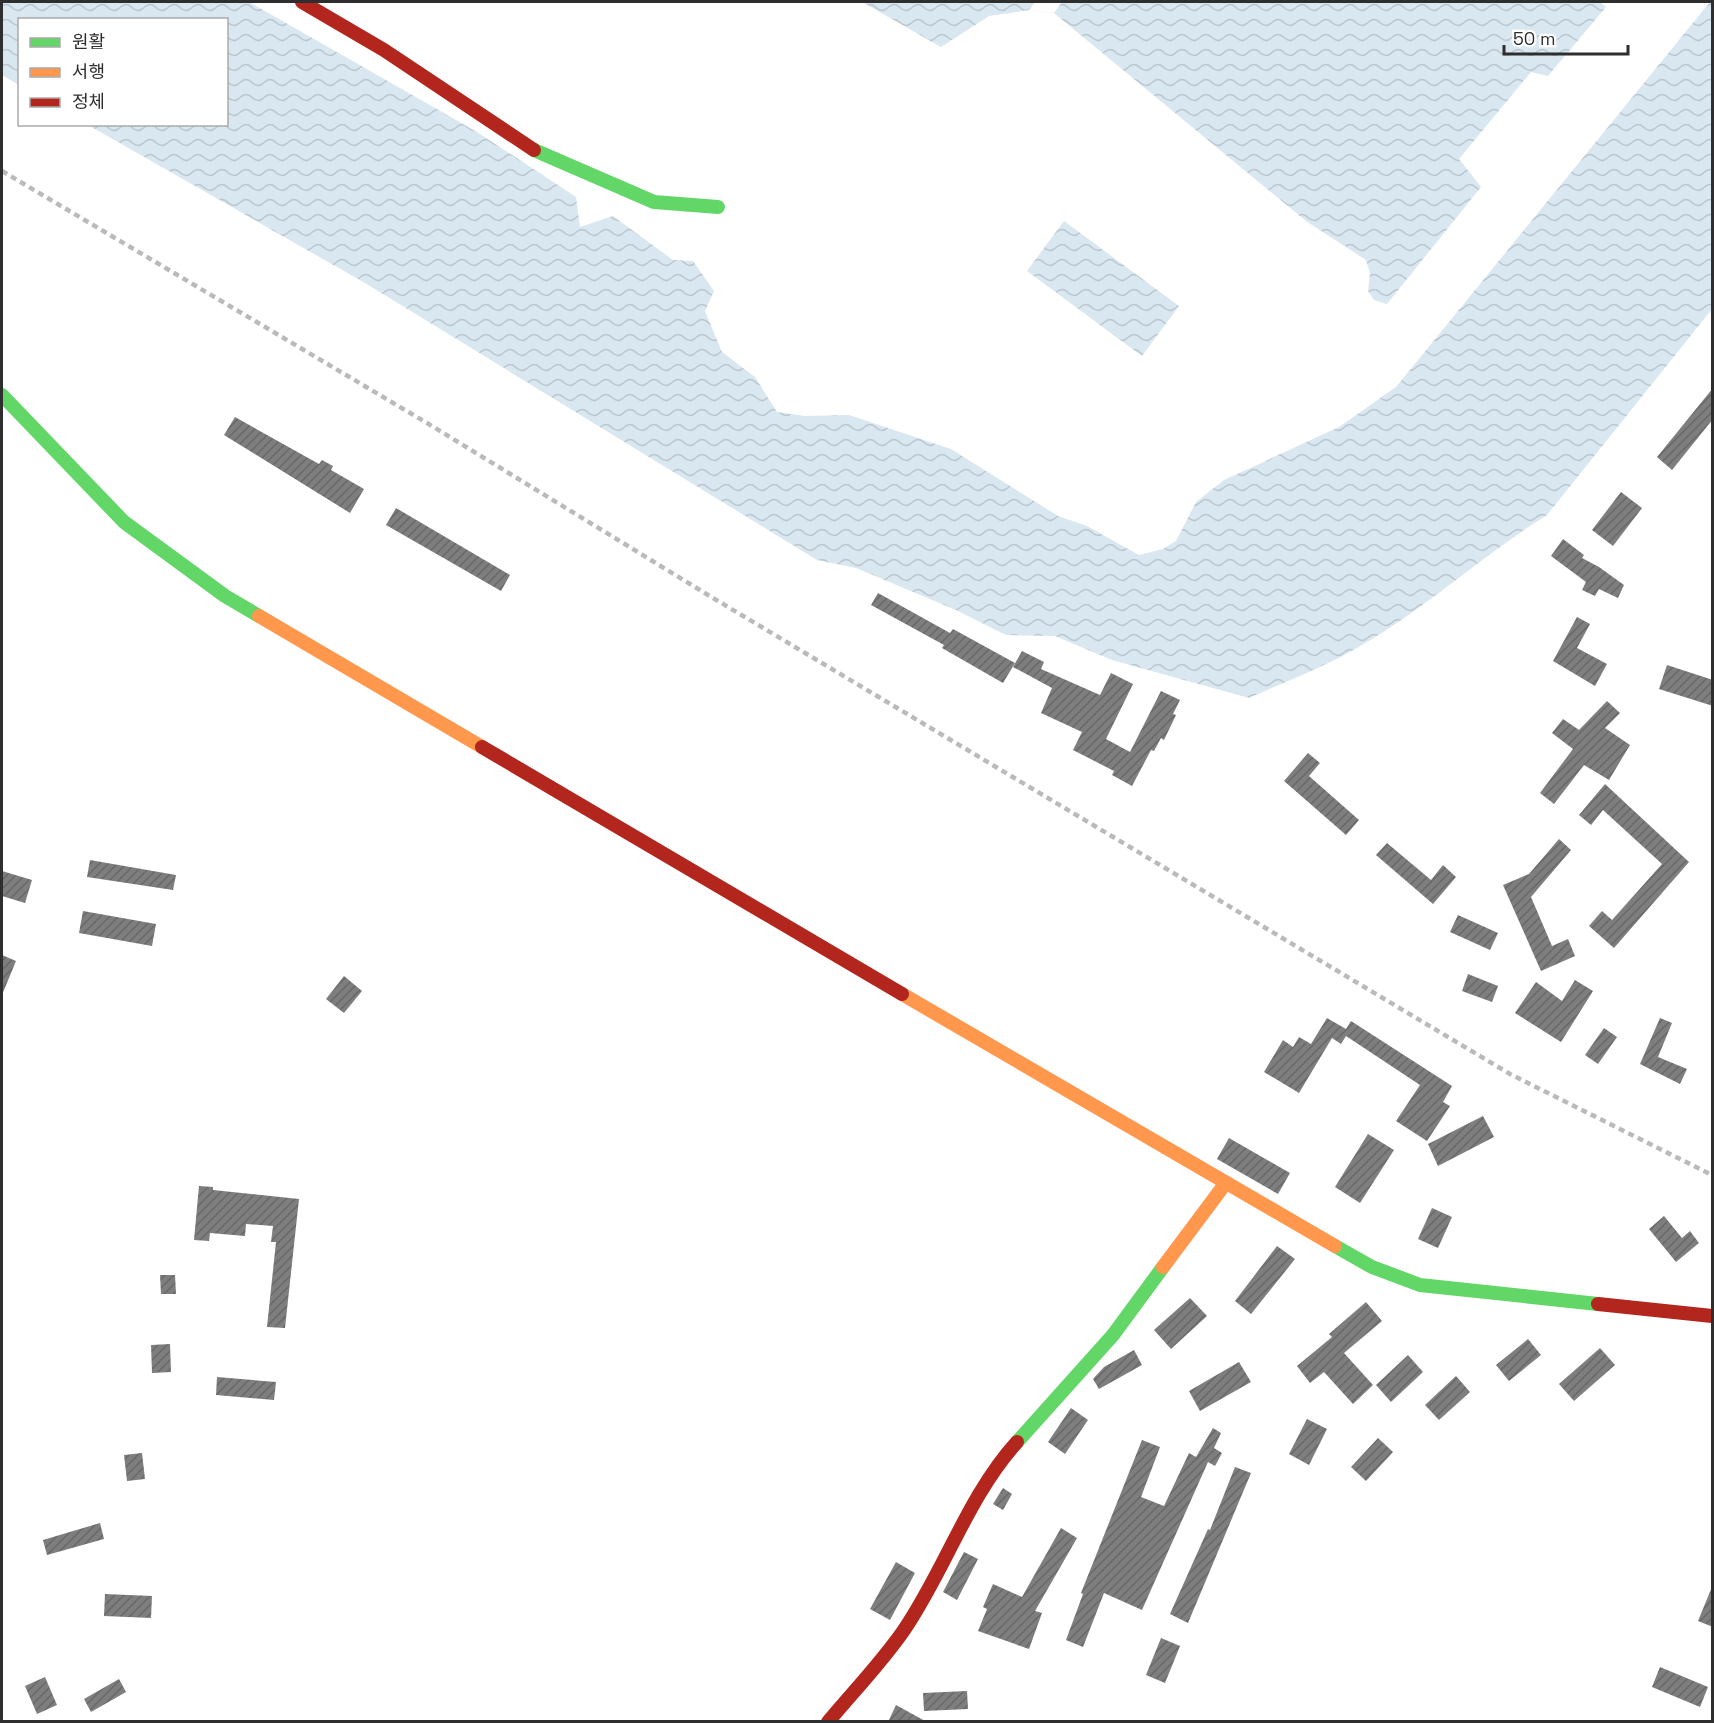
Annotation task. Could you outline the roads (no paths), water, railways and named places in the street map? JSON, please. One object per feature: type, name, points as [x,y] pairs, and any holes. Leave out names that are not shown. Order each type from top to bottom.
[{"type":"main road","points":[[302,2],[384,50],[527,147],[654,202],[694,207],[718,207]]},
{"type":"main road","points":[[2,395],[124,522],[225,596],[1225,1184],[1372,1267],[1420,1285],[1713,1316]]},
{"type":"main road","points":[[828,1722],[904,1630],[959,1530],[1007,1453],[1113,1335],[1225,1184]]},
{"type":"water","points":[[2,2],[249,2],[477,132],[576,197],[580,227],[613,216],[673,260],[693,261],[714,291],[705,311],[722,352],[755,377],[777,412],[805,416],[849,415],[951,449],[1058,516],[1087,526],[1139,555],[1163,549],[1176,541],[1196,502],[1224,480],[1339,427],[1396,387],[1710,2],[1712,2],[1712,309],[1547,515],[1409,614],[1349,653],[1249,698],[1112,660],[1055,636],[1006,635],[956,610],[856,568],[817,560],[365,283],[90,126],[228,126],[228,18],[18,18],[18,84],[2,75]]},
{"type":"water","points":[[862,2],[1600,2],[1606,7],[1548,76],[1531,72],[1459,159],[1481,187],[1387,304],[1374,300],[1368,291],[1370,273],[1366,260],[1306,221],[1054,13],[1029,10],[989,16],[941,47]]},
{"type":"water","points":[[1064,221],[1179,306],[1142,356],[1027,271]]},
{"type":"railway","points":[[2,171],[427,423],[708,595],[1510,1074],[1712,1175]]}]
